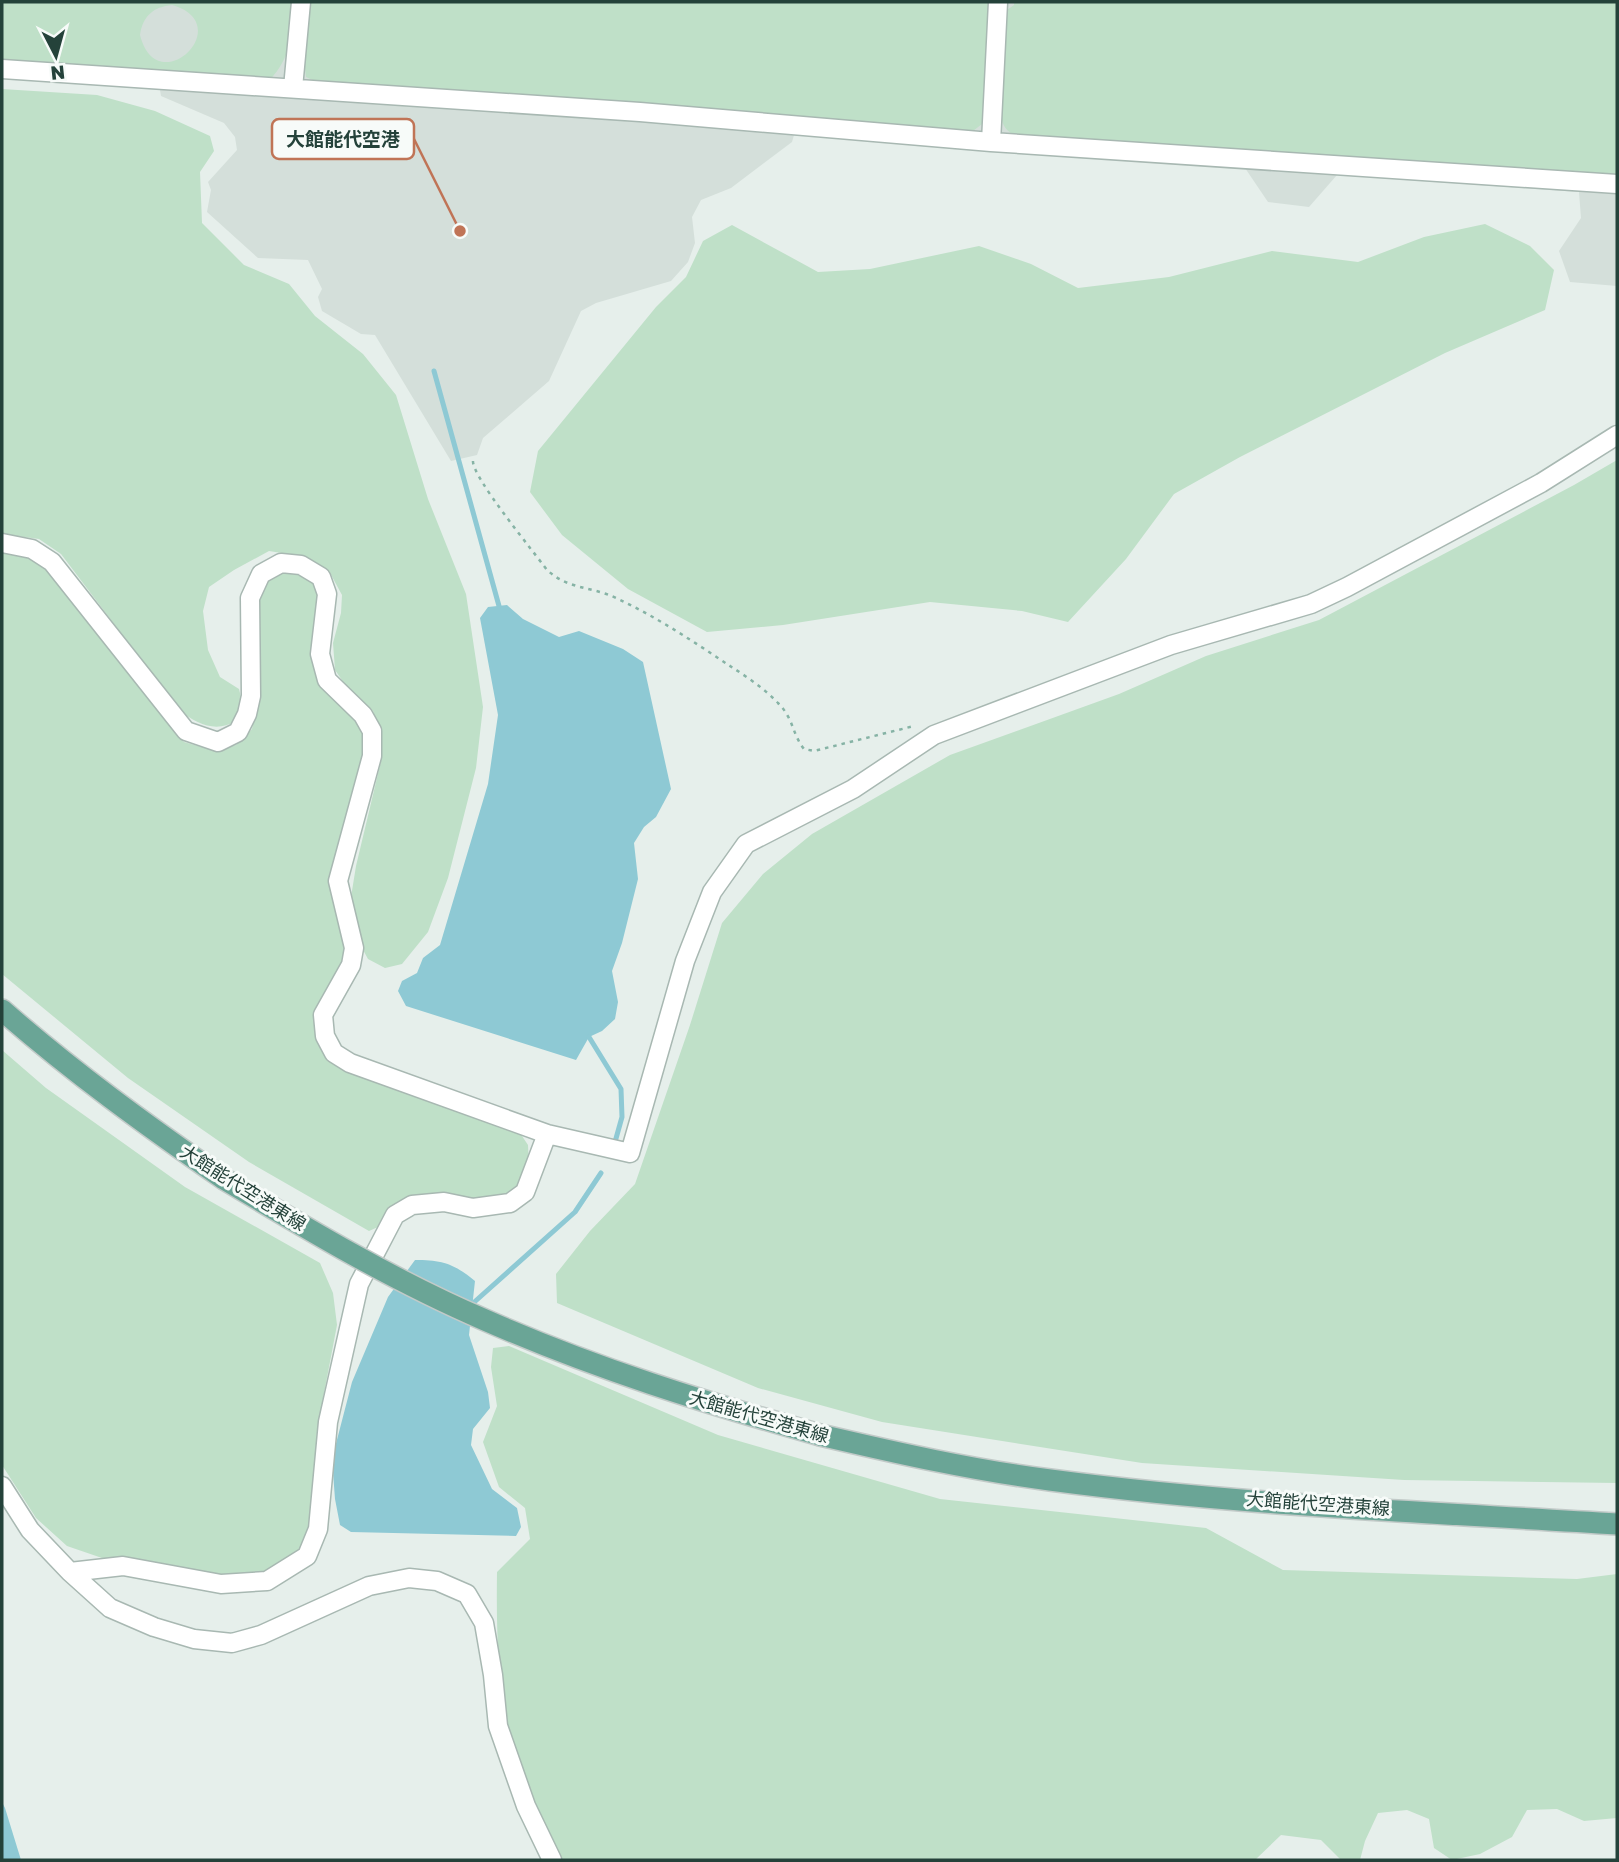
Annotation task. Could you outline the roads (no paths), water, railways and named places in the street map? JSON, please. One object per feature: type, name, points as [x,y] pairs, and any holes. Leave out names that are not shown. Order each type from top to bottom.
[{"type":"main road","name":"大館能代空港東線","points":[[2,1010],[66,1066],[143,1124],[224,1179],[388,1274],[485,1320],[596,1365],[695,1399],[820,1435],[936,1462],[1048,1480],[1168,1494],[1617,1524]]},
{"type":"street","points":[[293,88],[301,2]]},
{"type":"street","points":[[992,142],[998,2]]},
{"type":"street","points":[[2,69],[640,112],[992,142],[1617,184]]},
{"type":"street","points":[[2,543],[32,549],[52,562],[186,731],[218,742],[238,732],[247,714],[251,696],[250,598],[261,574],[281,563],[301,565],[321,577],[327,594],[320,654],[327,680],[363,715],[372,731],[372,756],[338,881],[355,948],[351,965],[323,1015],[325,1036],[334,1053],[350,1063],[547,1134],[630,1153],[685,961],[712,892],[746,844],[853,789],[934,735],[1171,645],[1311,604],[1541,483],[1617,435]]},
{"type":"street","points":[[70,1572],[123,1566],[221,1584],[255,1582],[267,1581],[307,1556],[318,1529],[328,1422],[359,1283],[395,1215],[412,1205],[444,1202],[473,1208],[510,1203],[525,1192],[547,1134]]},
{"type":"street","points":[[2,1486],[30,1530],[70,1572],[110,1608],[154,1627],[194,1639],[232,1643],[261,1635],[369,1586],[409,1578],[437,1581],[467,1594],[484,1623],[498,1726],[526,1806],[552,1860]]},
{"type":"water","points":[[507,605],[523,619],[559,637],[579,631],[623,649],[643,662],[671,789],[656,817],[644,827],[634,843],[638,879],[612,971],[618,1002],[615,1019],[602,1031],[589,1037],[576,1060],[406,1006],[398,991],[402,981],[417,973],[423,958],[440,945],[488,784],[498,715],[480,618],[488,607]]},
{"type":"water","points":[[415,1260],[447,1264],[475,1281],[469,1335],[488,1392],[490,1408],[473,1429],[471,1445],[492,1489],[517,1508],[521,1527],[516,1536],[351,1532],[340,1525],[332,1459],[352,1382],[388,1297]]},
{"type":"water","points":[[2,1802],[5,1808],[21,1860],[2,1860]]},
{"type":"waterway","points":[[434,371],[499,606]]},
{"type":"waterway","points":[[589,1037],[621,1089],[622,1117],[615,1142]]},
{"type":"waterway","points":[[471,1305],[575,1212],[601,1173]]},
{"type":"place","name":"大館能代空港","points":[[460,231]]}]
